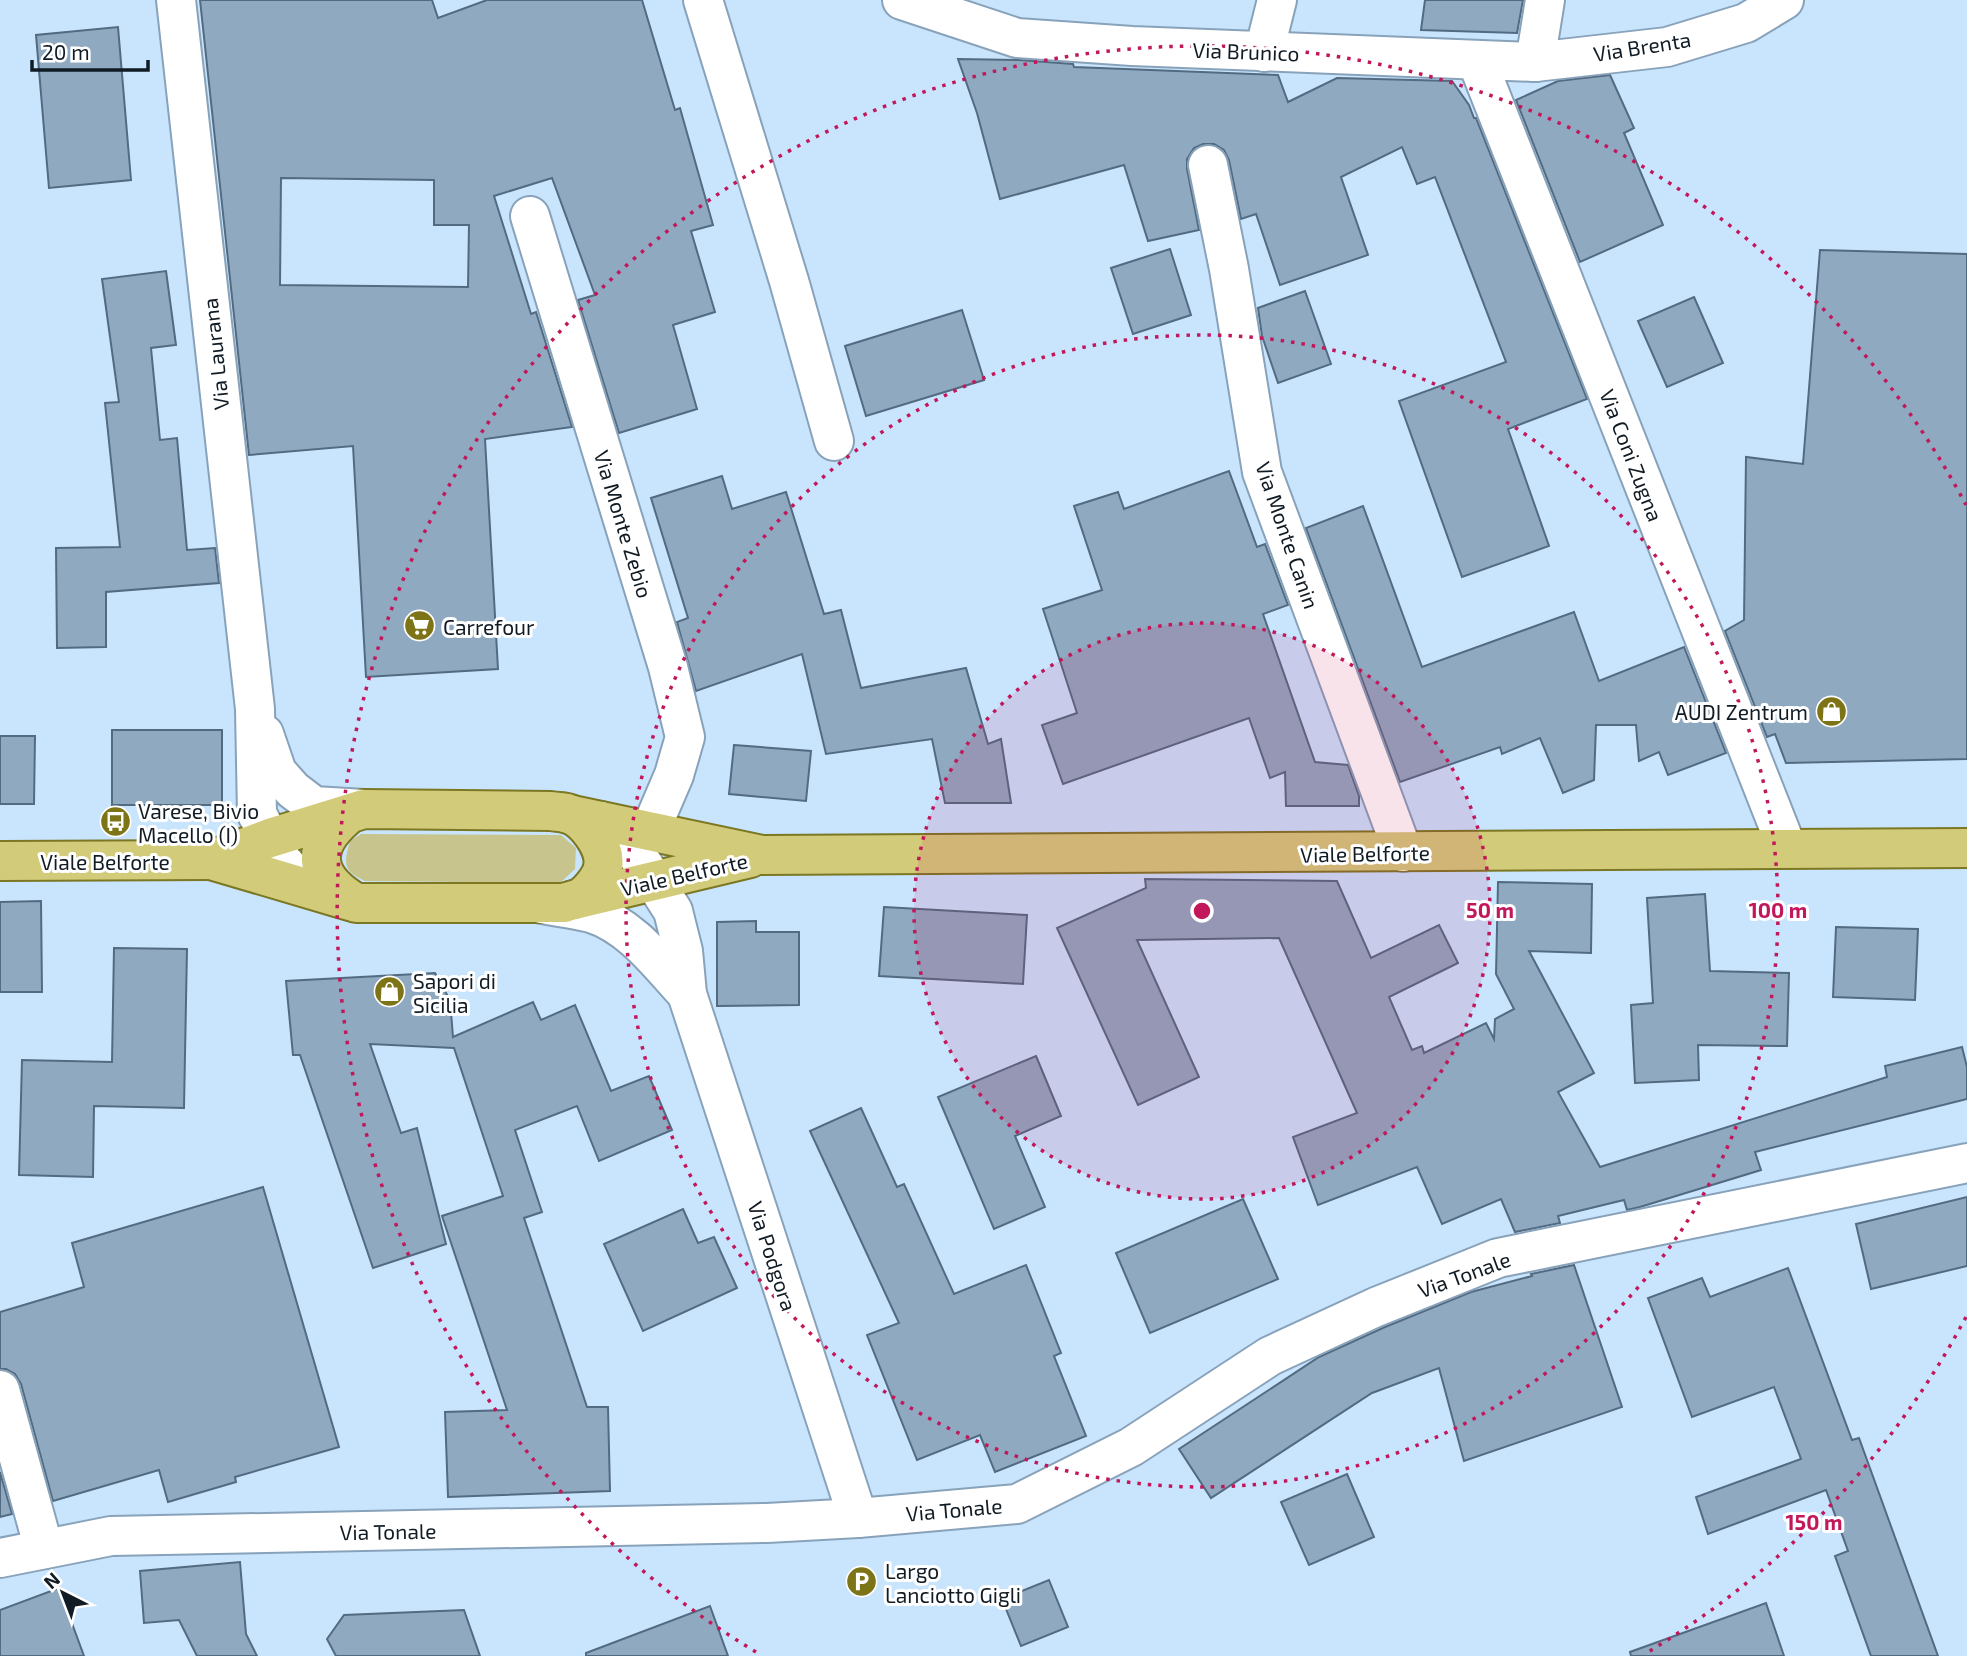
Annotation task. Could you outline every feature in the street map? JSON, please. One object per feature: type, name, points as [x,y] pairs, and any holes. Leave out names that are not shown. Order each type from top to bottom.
[{"type":"main road","name":"Viale Belforte","points":[[211,860],[357,811],[551,811],[762,855],[1967,848]]},
{"type":"main road","points":[[342,899],[325,876],[323,844],[336,825],[357,811]]},
{"type":"main road","points":[[553,903],[581,898],[594,884],[603,867],[601,850],[584,824],[585,817]]},
{"type":"main road","name":"Viale Belforte","points":[[0,861],[211,860],[342,899],[553,903],[762,855]]},
{"type":"street","name":"Via Laurana","points":[[176,0],[255,709],[257,814],[283,862],[299,879],[342,899]]},
{"type":"street","points":[[703,0],[789,281],[834,442]]},
{"type":"street","name":"Via Brunico","points":[[902,0],[964,10],[1017,38],[1264,52],[1535,62]]},
{"type":"street","points":[[1264,52],[1277,0]]},
{"type":"street","points":[[1535,62],[1545,0]]},
{"type":"street","name":"Via Brenta","points":[[1535,62],[1667,47],[1746,23],[1784,0]]},
{"type":"street","name":"Via Coni Zugna","points":[[1477,61],[1787,849]]},
{"type":"street","name":"Via Monte Canin","points":[[1208,165],[1229,269],[1262,472],[1403,852]]},
{"type":"street","name":"Via Monte Zebio","points":[[530,216],[668,667],[685,737],[674,775],[650,831]]},
{"type":"street","name":"Via Laurana","points":[[255,709],[277,772],[293,790],[314,806],[357,811]]},
{"type":"street","name":"Via Podgora","points":[[585,817],[632,847],[673,911],[683,951],[687,994],[858,1518]]},
{"type":"street","name":"Via Podgora","points":[[553,903],[592,914],[619,927],[640,944],[687,994]]},
{"type":"street","name":"Via Tonale","points":[[0,1558],[111,1536],[753,1523],[858,1518],[1017,1504],[1131,1447],[1270,1356],[1376,1307],[1498,1258],[1967,1163]]},
{"type":"street","points":[[0,1390],[44,1549]]},
{"type":"shaded area","points":[[361,834],[561,835],[576,848],[575,869],[560,883],[365,881],[349,870],[346,861],[350,841]]},
{"type":"building","points":[[200,0],[432,0],[438,18],[487,0],[642,0],[675,110],[680,108],[713,225],[691,231],[715,312],[673,325],[697,409],[619,433],[578,300],[595,295],[552,178],[494,196],[531,314],[536,312],[572,427],[485,439],[498,669],[366,677],[353,446],[249,455]],"holes":[[[281,178],[434,180],[434,225],[469,225],[468,287],[280,285]]]},
{"type":"building","points":[[1425,0],[1523,0],[1517,33],[1421,30]]},
{"type":"building","points":[[118,27],[131,180],[49,188],[36,35]]},
{"type":"building","points":[[958,59],[1019,60],[1073,64],[1074,67],[1278,75],[1288,102],[1337,78],[1452,81],[1476,118],[1587,399],[1508,429],[1549,546],[1462,577],[1399,401],[1506,362],[1435,177],[1417,184],[1402,147],[1341,177],[1368,255],[1280,285],[1256,214],[1241,219],[1229,160],[1224,150],[1214,144],[1203,144],[1194,148],[1187,159],[1199,230],[1148,241],[1124,165],[1000,199],[977,113]]},
{"type":"building","points":[[1610,75],[1634,128],[1624,133],[1663,225],[1580,262],[1516,100],[1558,81]]},
{"type":"building","points":[[1170,249],[1191,315],[1133,334],[1111,268]]},
{"type":"building","points":[[1820,250],[1967,254],[1967,759],[1786,763],[1775,734],[1767,737],[1725,631],[1744,620],[1746,457],[1803,464]]},
{"type":"building","points":[[166,271],[176,345],[151,348],[160,440],[177,438],[187,550],[215,548],[219,583],[106,592],[106,647],[57,648],[56,548],[120,547],[105,403],[119,402],[102,279]]},
{"type":"building","points":[[1305,291],[1331,364],[1278,383],[1262,336],[1258,308]]},
{"type":"building","points":[[1694,297],[1723,363],[1667,387],[1638,321]]},
{"type":"building","points":[[962,310],[984,380],[866,416],[845,346]]},
{"type":"building","points":[[1229,471],[1257,547],[1265,544],[1288,605],[1263,614],[1315,762],[1348,765],[1359,796],[1359,806],[1286,806],[1285,772],[1270,778],[1249,718],[1063,784],[1042,725],[1077,713],[1043,609],[1102,590],[1074,506],[1118,492],[1124,509]]},
{"type":"building","points":[[722,476],[732,509],[786,492],[824,614],[841,610],[861,688],[966,668],[988,744],[1001,739],[1011,803],[945,803],[932,739],[826,754],[802,654],[696,691],[677,622],[688,618],[651,498]]},
{"type":"building","points":[[1363,506],[1422,667],[1574,612],[1599,681],[1684,647],[1726,753],[1668,775],[1659,752],[1639,761],[1636,725],[1596,725],[1594,780],[1563,793],[1540,738],[1502,754],[1500,747],[1400,782],[1306,528]]},
{"type":"building","points":[[112,730],[222,730],[222,805],[112,805]]},
{"type":"building","points":[[0,736],[35,736],[34,804],[0,804]]},
{"type":"building","points":[[734,745],[811,751],[806,801],[729,794]]},
{"type":"building","points":[[1145,879],[1337,881],[1371,958],[1439,925],[1458,963],[1389,997],[1412,1050],[1422,1046],[1424,1053],[1486,1023],[1494,1039],[1495,1019],[1514,1009],[1496,974],[1498,882],[1592,884],[1591,953],[1529,951],[1594,1073],[1558,1092],[1600,1167],[1887,1077],[1885,1066],[1962,1047],[1967,1067],[1967,1099],[1755,1152],[1761,1170],[1640,1207],[1627,1210],[1624,1200],[1558,1216],[1560,1223],[1515,1232],[1501,1199],[1442,1224],[1417,1167],[1318,1205],[1293,1137],[1357,1113],[1279,938],[1137,940],[1199,1077],[1138,1105],[1057,928],[1146,888]]},
{"type":"building","points":[[1705,894],[1710,971],[1789,973],[1787,1046],[1698,1045],[1699,1080],[1635,1083],[1631,1005],[1653,1003],[1647,898]]},
{"type":"building","points":[[41,901],[42,992],[0,992],[0,902]]},
{"type":"building","points":[[884,907],[1027,915],[1023,984],[879,976]]},
{"type":"building","points":[[756,921],[756,932],[799,932],[799,1005],[717,1006],[717,922]]},
{"type":"building","points":[[1836,927],[1918,929],[1915,1000],[1833,997]]},
{"type":"building","points":[[114,948],[187,949],[184,1108],[94,1106],[93,1177],[19,1175],[22,1060],[112,1062]]},
{"type":"building","points":[[435,973],[450,1000],[453,1037],[533,1002],[541,1020],[575,1005],[611,1091],[649,1076],[672,1130],[599,1161],[577,1106],[515,1130],[542,1212],[524,1218],[587,1407],[608,1407],[610,1491],[448,1497],[445,1412],[507,1410],[442,1216],[503,1196],[454,1048],[370,1044],[401,1133],[417,1128],[446,1244],[373,1268],[300,1055],[293,1055],[286,981]]},
{"type":"building","points":[[1036,1056],[1061,1116],[1015,1136],[1045,1207],[994,1229],[938,1097]]},
{"type":"building","points":[[861,1108],[897,1187],[904,1184],[954,1294],[1026,1265],[1061,1353],[1054,1356],[1086,1436],[995,1472],[980,1435],[917,1460],[867,1335],[899,1323],[810,1131]]},
{"type":"building","points":[[263,1187],[339,1447],[235,1477],[236,1482],[168,1502],[159,1470],[53,1501],[21,1384],[15,1374],[0,1369],[0,1312],[84,1287],[72,1243]]},
{"type":"building","points":[[1967,1197],[1967,1266],[1871,1289],[1856,1224]]},
{"type":"building","points":[[1243,1199],[1278,1279],[1150,1333],[1116,1253]]},
{"type":"building","points":[[683,1209],[698,1243],[714,1237],[737,1288],[643,1331],[604,1244]]},
{"type":"building","points":[[1574,1265],[1622,1407],[1464,1461],[1439,1368],[1372,1393],[1211,1498],[1179,1449],[1319,1357],[1471,1292],[1532,1276],[1531,1274]]},
{"type":"building","points":[[1788,1268],[1852,1440],[1859,1438],[1938,1656],[1871,1656],[1835,1556],[1848,1551],[1826,1490],[1708,1534],[1696,1497],[1801,1459],[1774,1387],[1692,1417],[1648,1298],[1702,1278],[1710,1297]]},
{"type":"building","points":[[0,1472],[12,1514],[0,1517]]},
{"type":"building","points":[[1347,1474],[1374,1537],[1309,1565],[1281,1502]]},
{"type":"building","points":[[240,1562],[246,1634],[257,1656],[197,1656],[179,1620],[144,1623],[140,1571]]},
{"type":"building","points":[[1049,1580],[1068,1627],[1021,1646],[1002,1599]]},
{"type":"building","points":[[59,1588],[84,1656],[0,1656],[0,1610]]},
{"type":"building","points":[[1766,1603],[1784,1656],[1631,1656],[1630,1652]]},
{"type":"building","points":[[710,1606],[728,1656],[586,1656],[586,1653]]},
{"type":"building","points":[[464,1610],[480,1656],[336,1656],[327,1639],[344,1615]]},
{"type":"place","name":"Carrefour","points":[[420,626]]},
{"type":"place","name":"AUDI Zentrum","points":[[1831,711]]},
{"type":"place","name":"Varese, Bivio Macello (I)","points":[[115,822]]},
{"type":"place","name":"Sapori di Sicilia","points":[[390,992]]},
{"type":"place","name":"Largo Lanciotto Gigli","points":[[862,1582]]}]
